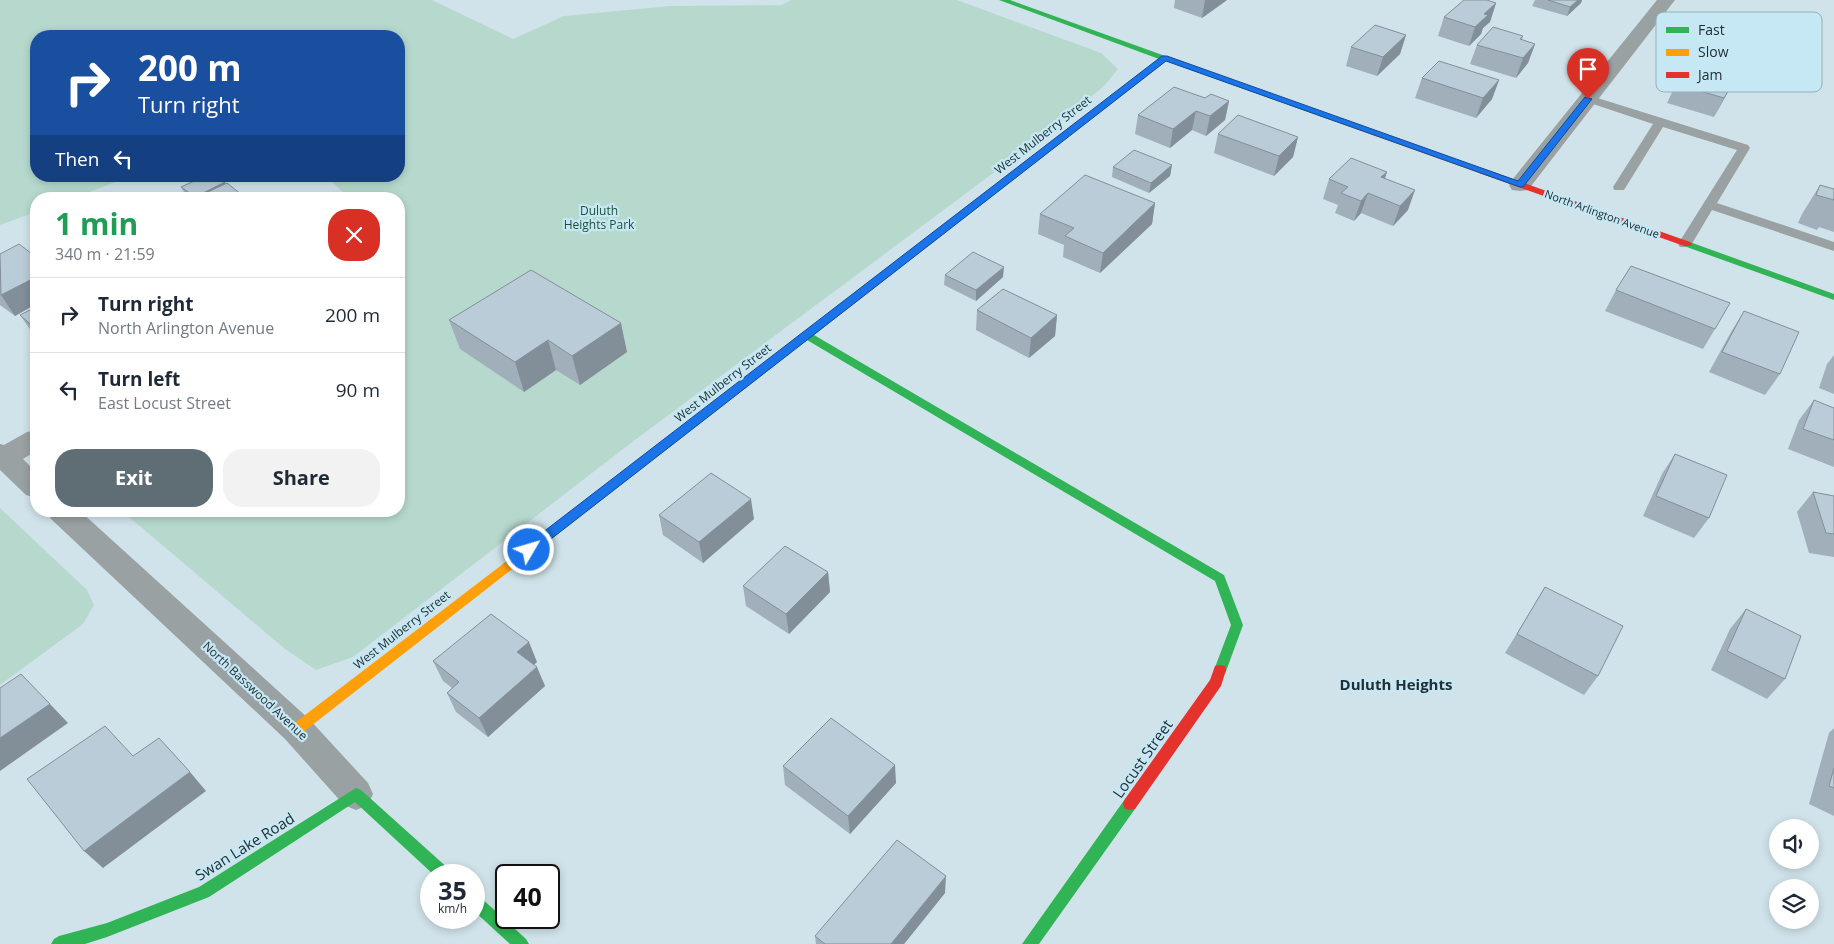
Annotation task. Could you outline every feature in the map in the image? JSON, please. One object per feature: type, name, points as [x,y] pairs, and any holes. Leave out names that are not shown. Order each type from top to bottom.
[{"type":"street","name":"North Arlington Avenue","points":[[1002,0],[1834,297]]},
{"type":"street","points":[[1657,12],[1666,0]]},
{"type":"street","points":[[1520,185],[1656,13]]},
{"type":"street","name":"West Mulberry Street","points":[[297,729],[1165,58]]},
{"type":"street","name":"Locust Street","points":[[807,335],[1220,578],[1237,625],[1216,682],[1030,944]]},
{"type":"street","points":[[30,443],[2,456],[30,482]]},
{"type":"street","name":"North Basswood Avenue","points":[[67,517],[297,729],[356,794],[433,864]]},
{"type":"street","name":"Swan Lake Road","points":[[59,944],[107,930],[204,892],[356,794]]},
{"type":"street","points":[[485,911],[521,944]]},
{"type":"lane","points":[[1588,99],[1744,148],[1685,244]]},
{"type":"lane","points":[[1619,187],[1660,122]]},
{"type":"lane","points":[[1710,205],[1834,247]]},
{"type":"green space","name":"Duluth Heights Park","points":[[0,0],[432,0],[513,39],[564,16],[670,6],[782,5],[791,0],[957,0],[1101,53],[1118,69],[1105,85],[1055,127],[631,443],[353,657],[316,670],[285,649],[129,517],[405,517],[405,192],[343,192],[332,182],[405,182],[405,30],[30,30],[30,182],[115,182],[89,192],[30,192],[30,214],[0,225]]},
{"type":"green space","points":[[0,508],[87,590],[94,605],[83,624],[0,685]]},
{"type":"building","points":[[1464,0],[1487,0],[1496,3],[1484,14],[1488,15],[1475,27],[1444,17]]},
{"type":"building","points":[[1548,0],[1578,0],[1570,7]]},
{"type":"building","points":[[1375,25],[1406,35],[1383,57],[1351,47]]},
{"type":"building","points":[[1493,27],[1523,36],[1520,39],[1535,44],[1523,58],[1477,45]]},
{"type":"building","points":[[1439,61],[1499,80],[1483,98],[1422,78]]},
{"type":"building","points":[[1174,87],[1205,98],[1211,94],[1229,101],[1210,116],[1196,111],[1173,129],[1138,115]]},
{"type":"building","points":[[1703,92],[1728,92],[1724,98]]},
{"type":"building","points":[[1238,115],[1298,137],[1279,156],[1218,134]]},
{"type":"building","points":[[1134,150],[1172,165],[1151,183],[1113,167]]},
{"type":"building","points":[[1351,158],[1387,172],[1381,177],[1415,190],[1400,206],[1368,193],[1361,201],[1341,193],[1348,187],[1329,179]]},
{"type":"building","points":[[1085,175],[1155,203],[1103,253],[1065,236],[1074,228],[1040,214]]},
{"type":"building","points":[[192,182],[225,182],[205,192],[188,192],[181,187]]},
{"type":"building","points":[[227,183],[238,192],[208,192]]},
{"type":"building","points":[[1820,185],[1834,189],[1834,200],[1816,195]]},
{"type":"building","points":[[19,244],[30,252],[30,280],[1,295],[0,254]]},
{"type":"building","points":[[973,252],[1004,267],[976,290],[945,275]]},
{"type":"building","points":[[1631,266],[1730,303],[1715,329],[1616,290]]},
{"type":"building","points":[[531,270],[621,323],[572,356],[548,340],[515,362],[449,320]]},
{"type":"building","points":[[1003,289],[1057,315],[1031,338],[977,310]]},
{"type":"building","points":[[30,310],[30,324],[20,315]]},
{"type":"building","points":[[1744,311],[1799,332],[1780,374],[1722,352]]},
{"type":"building","points":[[1814,400],[1834,408],[1834,440],[1803,429]]},
{"type":"building","points":[[1675,454],[1727,475],[1709,518],[1656,496]]},
{"type":"building","points":[[711,473],[751,499],[699,542],[659,515]]},
{"type":"building","points":[[1813,492],[1834,496],[1834,534],[1826,533]]},
{"type":"building","points":[[785,546],[828,572],[786,614],[743,586]]},
{"type":"building","points":[[1545,587],[1623,626],[1598,676],[1517,634]]},
{"type":"building","points":[[1746,609],[1801,636],[1785,679],[1727,651]]},
{"type":"building","points":[[491,614],[529,642],[517,652],[537,667],[479,718],[447,693],[459,682],[433,661]]},
{"type":"building","points":[[21,674],[50,704],[0,738],[0,688]]},
{"type":"building","points":[[831,718],[895,765],[848,816],[783,766]]},
{"type":"building","points":[[105,726],[133,756],[159,738],[190,772],[84,851],[27,779]]},
{"type":"building","points":[[1834,768],[1834,788],[1829,786]]},
{"type":"building","points":[[897,840],[946,876],[891,944],[825,944],[815,936]]},
{"type":"traffic: fast","points":[[1003,0],[1339,120]]},
{"type":"traffic: fast","points":[[944,229],[1165,58]]},
{"type":"traffic: fast","points":[[1687,244],[1834,297]]},
{"type":"traffic: fast","points":[[507,567],[834,314]]},
{"type":"traffic: fast","points":[[807,335],[1220,578],[1237,625],[1220,670]]},
{"type":"traffic: fast","points":[[59,944],[107,930],[204,892],[356,794],[433,864]]},
{"type":"traffic: fast","points":[[1030,944],[1130,804]]},
{"type":"traffic: fast","points":[[485,911],[521,944]]},
{"type":"traffic: slow","points":[[1339,120],[1482,171]]},
{"type":"traffic: slow","points":[[297,729],[507,567]]},
{"type":"traffic: jam","points":[[1482,171],[1687,244]]},
{"type":"traffic: jam","points":[[834,314],[944,229]]},
{"type":"traffic: jam","points":[[1130,804],[1216,682],[1220,670]]},
{"type":"district","name":"Duluth Heights","points":[[1396,685]]},
{"type":"route","points":[[529,550],[1165,58],[1520,185],[1588,99]]}]
